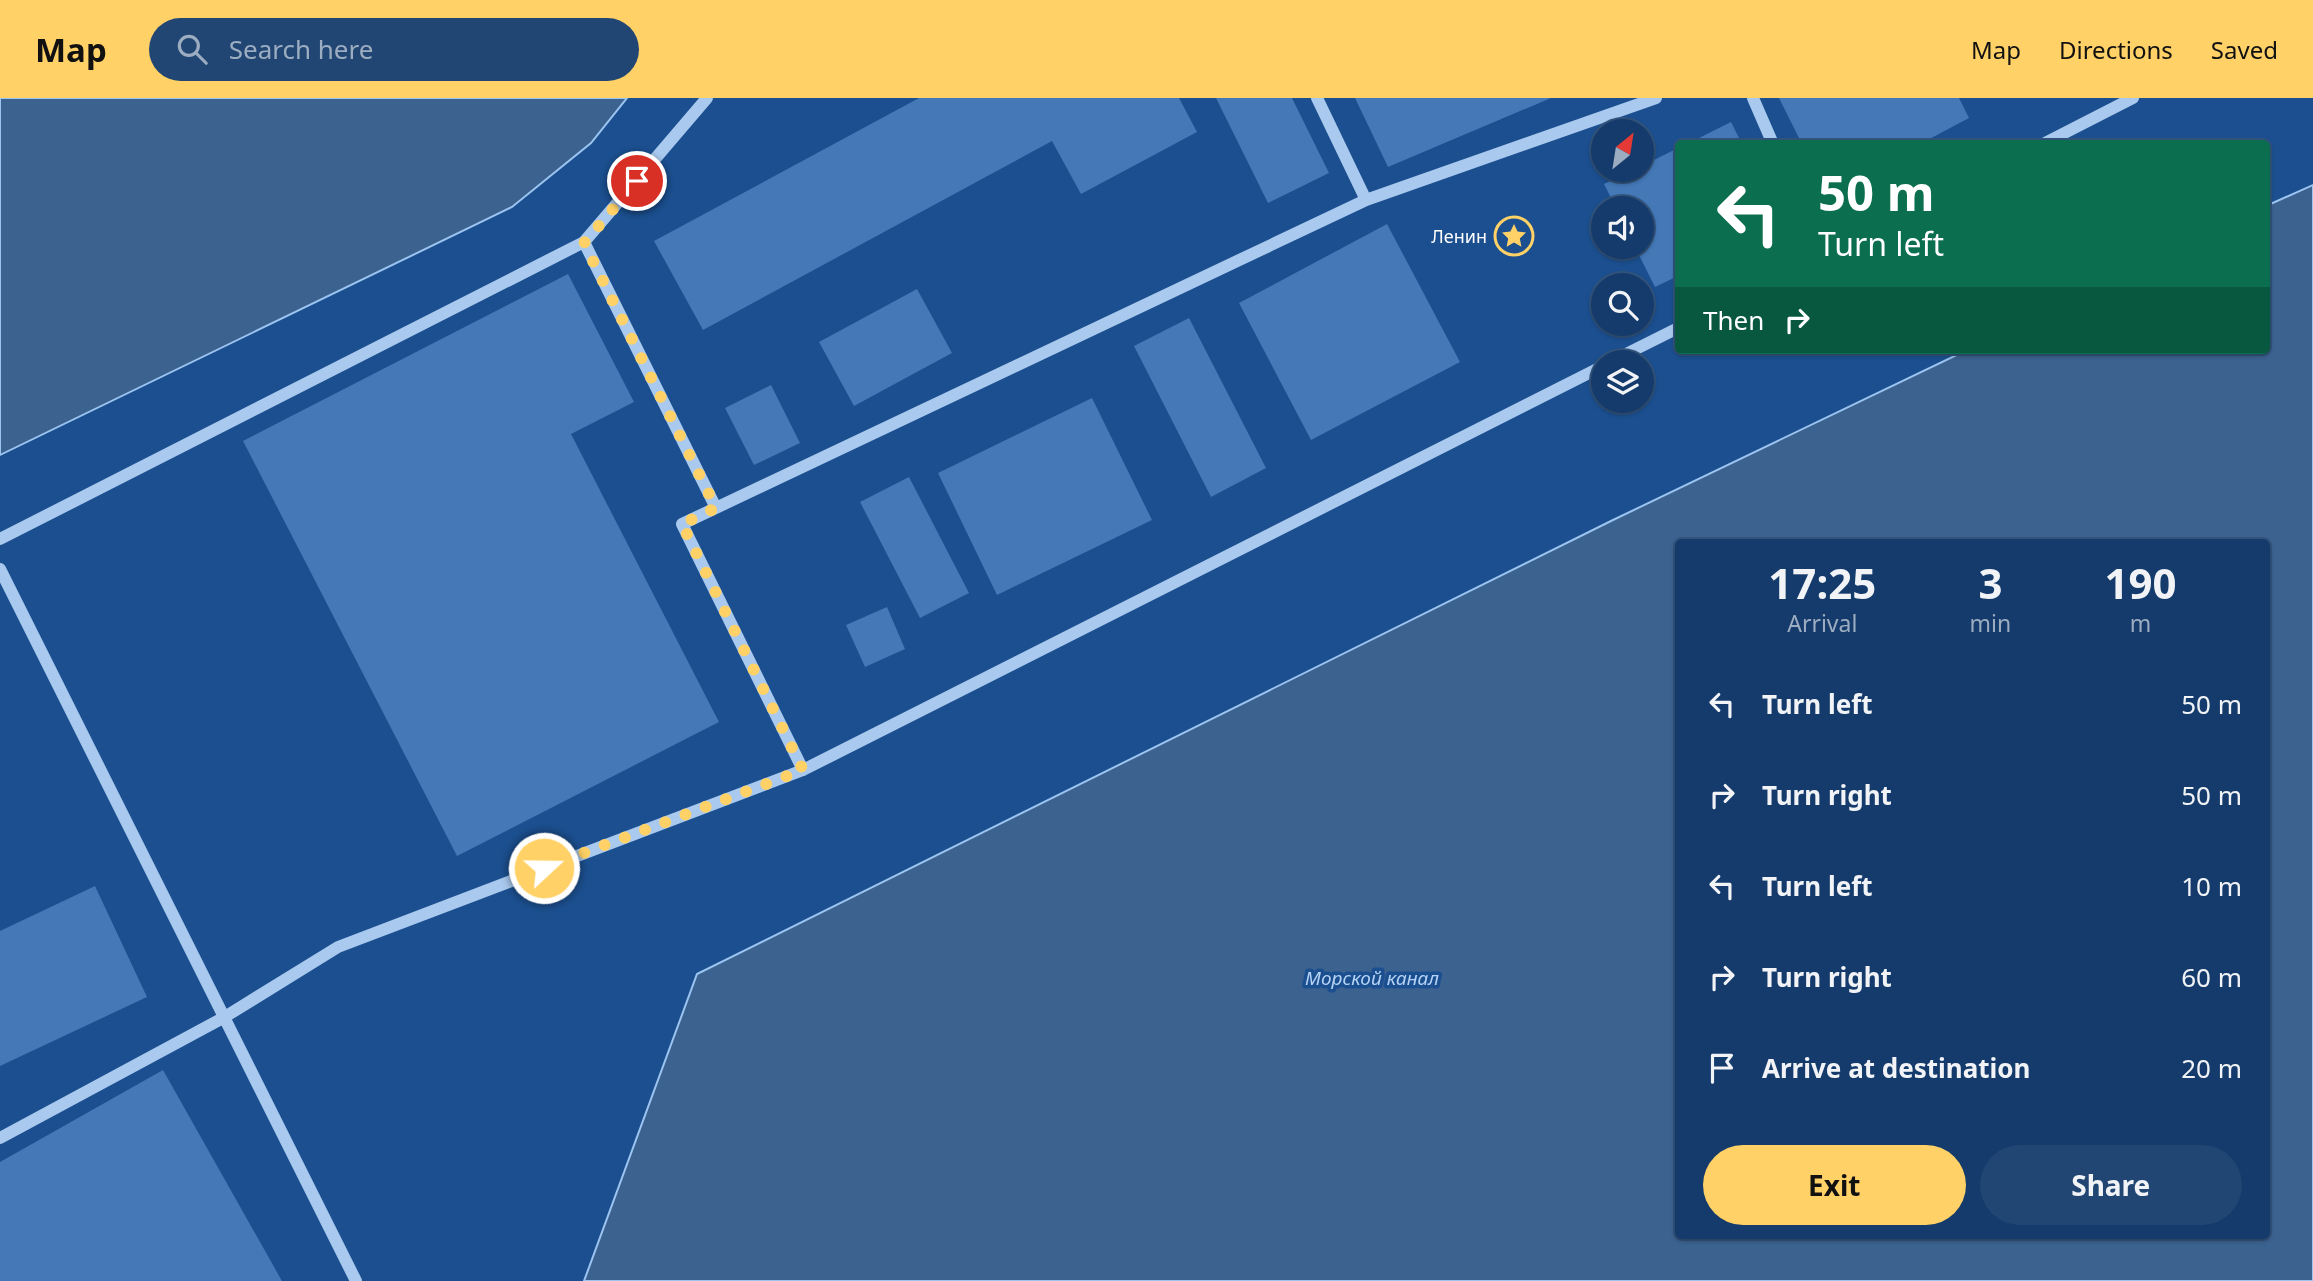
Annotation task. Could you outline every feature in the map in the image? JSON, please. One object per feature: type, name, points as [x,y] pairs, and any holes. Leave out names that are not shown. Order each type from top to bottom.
[{"type":"lane","points":[[0,538],[584,243],[707,98]]},
{"type":"lane","points":[[1317,98],[1366,200]]},
{"type":"lane","points":[[803,770],[682,524],[1366,200],[1656,98]]},
{"type":"lane","points":[[1753,98],[1771,140]]},
{"type":"lane","points":[[2051,140],[2133,98]]},
{"type":"lane","points":[[584,243],[716,508]]},
{"type":"lane","points":[[1634,350],[1675,330]]},
{"type":"lane","points":[[0,1138],[223,1018],[338,947],[803,770],[1591,372]]},
{"type":"lane","points":[[0,569],[356,1281]]},
{"type":"water","points":[[0,98],[627,98],[591,143],[512,207],[0,455]]},
{"type":"water","name":"Морской канал","points":[[2313,185],[2313,1281],[584,1281],[697,974],[1613,520],[1959,354],[2270,354],[2270,204]]},
{"type":"building","points":[[919,98],[1179,98],[1197,132],[1081,194],[1052,141],[703,330],[654,241]]},
{"type":"building","points":[[1216,98],[1292,98],[1329,173],[1268,203]]},
{"type":"building","points":[[1355,98],[1551,98],[1388,167]]},
{"type":"building","points":[[1779,98],[1959,98],[1969,118],[1928,140],[1800,140]]},
{"type":"building","points":[[1731,122],[1740,140],[1695,140]]},
{"type":"building","points":[[1675,150],[1675,277],[1655,287],[1654,273],[1648,273],[1641,259],[1654,259],[1654,196],[1610,196],[1604,184],[1654,182],[1654,160]]},
{"type":"building","points":[[1387,224],[1460,362],[1311,440],[1239,303]]},
{"type":"building","points":[[568,274],[634,402],[571,434],[719,722],[457,856],[243,441]]},
{"type":"building","points":[[917,289],[952,353],[854,406],[819,342]]},
{"type":"building","points":[[1189,318],[1266,468],[1211,497],[1134,346]]},
{"type":"building","points":[[771,385],[800,443],[754,465],[725,408]]},
{"type":"building","points":[[1092,398],[1152,520],[997,595],[938,473]]},
{"type":"building","points":[[909,477],[969,593],[920,618],[860,502]]},
{"type":"building","points":[[887,607],[905,649],[865,667],[846,625]]},
{"type":"building","points":[[95,886],[147,997],[0,1066],[0,931]]},
{"type":"building","points":[[163,1070],[282,1281],[0,1281],[0,1162]]},
{"type":"place","name":"Ленин","points":[[1514,236]]},
{"type":"route","points":[[544,868],[803,770],[682,524],[716,508],[584,243],[637,181]]}]
